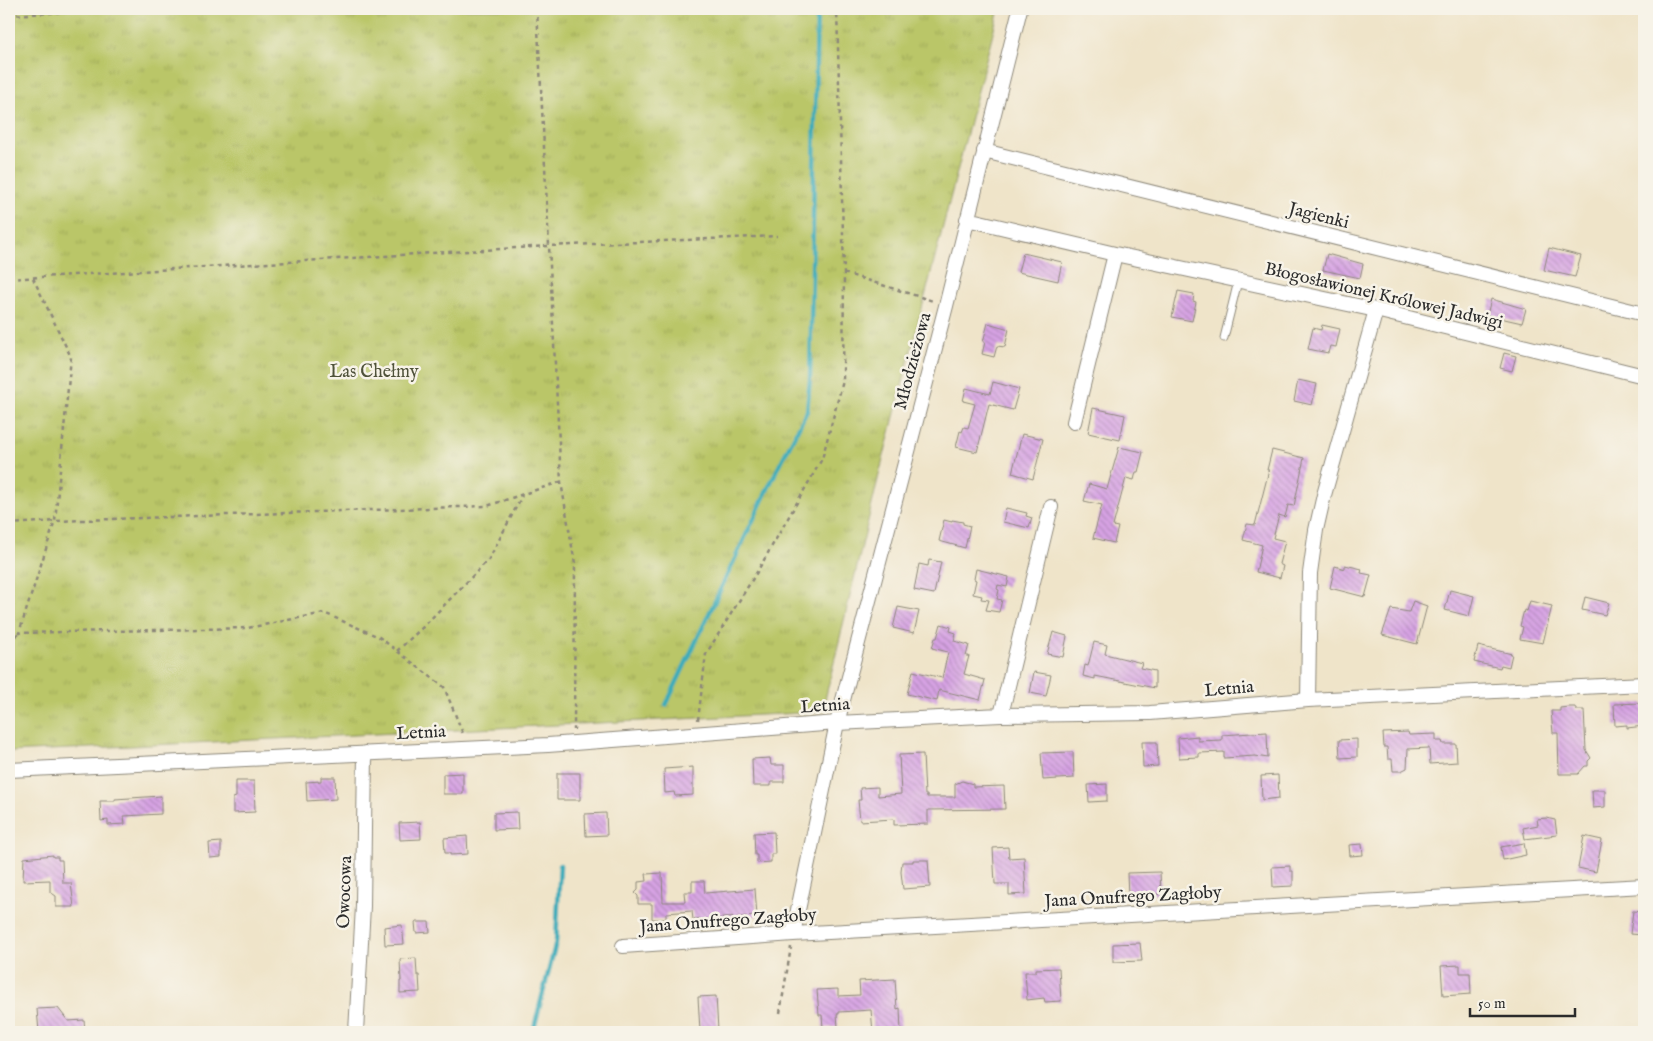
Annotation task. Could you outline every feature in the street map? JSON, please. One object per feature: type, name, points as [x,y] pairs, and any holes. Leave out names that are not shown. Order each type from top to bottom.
[{"type":"street","name":"Młodzieżowa","points":[[794,934],[837,723],[946,306],[1020,9]]},
{"type":"street","name":"Jagienki","points":[[984,151],[1644,314]]},
{"type":"street","name":"Błogosławionej Królowej Jadwigi","points":[[967,219],[1115,254],[1376,310],[1644,376]]},
{"type":"street","points":[[1074,422],[1115,254]]},
{"type":"street","points":[[1308,700],[1310,573],[1316,530],[1376,310]]},
{"type":"street","points":[[1001,715],[1051,507]]},
{"type":"street","name":"Letnia","points":[[9,770],[574,743],[837,723],[1001,715],[1150,713],[1308,700],[1644,684]]},
{"type":"street","name":"Owocowa","points":[[356,1032],[363,906],[365,753]]},
{"type":"street","name":"Jana Onufrego Zagłoby","points":[[624,946],[794,934],[1644,886]]},
{"type":"lane","points":[[1224,338],[1238,281]]},
{"type":"path","points":[[9,15],[133,9]]},
{"type":"path","points":[[537,9],[561,482],[575,564],[574,743]]},
{"type":"path","points":[[696,734],[706,654],[757,572],[822,459],[843,381],[844,273],[837,9]]},
{"type":"path","points":[[9,279],[548,246],[777,236]]},
{"type":"path","points":[[844,273],[946,306]]},
{"type":"path","points":[[9,641],[19,633],[55,521],[71,357],[33,278]]},
{"type":"path","points":[[9,524],[487,506],[561,482]]},
{"type":"path","points":[[396,651],[423,627],[489,559],[523,494]]},
{"type":"path","points":[[19,633],[248,628],[324,612],[379,637],[444,687],[470,748]]},
{"type":"path","points":[[780,1012],[794,934]]},
{"type":"green space","name":"Las Chełmy","points":[[9,9],[989,9],[992,11],[993,9],[999,9],[879,475],[822,712],[9,752]]},
{"type":"building","points":[[1549,248],[1581,256],[1575,277],[1544,270]]},
{"type":"building","points":[[1023,253],[1062,262],[1058,281],[1018,272]]},
{"type":"building","points":[[1327,254],[1363,264],[1360,278],[1323,270]]},
{"type":"building","points":[[1178,291],[1194,294],[1193,301],[1196,302],[1192,321],[1172,317]]},
{"type":"building","points":[[1491,299],[1526,309],[1522,323],[1487,315]]},
{"type":"building","points":[[988,323],[1009,329],[1005,347],[997,346],[994,357],[982,354]]},
{"type":"building","points":[[1322,325],[1340,329],[1336,347],[1330,346],[1328,353],[1308,349],[1313,328],[1321,330]]},
{"type":"building","points":[[1504,353],[1516,356],[1512,371],[1500,368]]},
{"type":"building","points":[[1298,380],[1317,384],[1312,405],[1294,401]]},
{"type":"building","points":[[993,382],[1019,389],[1013,410],[989,404],[977,452],[956,447],[960,431],[962,432],[964,427],[968,428],[975,404],[963,401],[966,388],[990,394]]},
{"type":"building","points":[[1093,408],[1125,415],[1120,440],[1088,433]]},
{"type":"building","points":[[1022,434],[1043,439],[1033,479],[1012,473]]},
{"type":"building","points":[[1119,447],[1143,452],[1134,480],[1126,478],[1113,526],[1118,527],[1114,543],[1093,538],[1102,505],[1084,501],[1089,484],[1107,489]]},
{"type":"building","points":[[1272,450],[1304,458],[1294,506],[1288,505],[1285,517],[1279,515],[1273,538],[1285,541],[1279,564],[1283,566],[1280,578],[1256,572],[1262,545],[1243,540],[1247,524],[1255,525]]},
{"type":"building","points":[[1006,508],[1027,513],[1026,516],[1032,518],[1029,528],[1003,522]]},
{"type":"building","points":[[944,520],[963,522],[963,524],[970,526],[965,548],[939,541]]},
{"type":"building","points":[[929,560],[941,562],[934,594],[914,590],[919,564],[928,566]]},
{"type":"building","points":[[1345,565],[1362,569],[1361,573],[1371,575],[1365,597],[1330,588],[1335,566],[1345,569]]},
{"type":"building","points":[[976,569],[1009,577],[1007,587],[998,585],[997,599],[1002,600],[999,612],[986,610],[989,600],[981,599],[982,596],[973,594]]},
{"type":"building","points":[[1450,590],[1474,596],[1469,616],[1445,610]]},
{"type":"building","points":[[1585,597],[1609,603],[1605,615],[1582,610]]},
{"type":"building","points":[[1413,601],[1427,606],[1417,644],[1382,635],[1391,609],[1409,612]]},
{"type":"building","points":[[1530,601],[1552,606],[1543,643],[1520,639],[1523,627],[1520,626],[1524,610],[1527,611]]},
{"type":"building","points":[[898,607],[919,611],[914,633],[893,628]]},
{"type":"building","points":[[941,624],[951,627],[950,631],[956,633],[954,641],[969,645],[966,656],[969,656],[964,674],[985,680],[980,700],[939,690],[937,701],[907,694],[913,671],[942,678],[948,652],[932,648]]},
{"type":"building","points":[[1053,632],[1067,636],[1063,657],[1047,654]]},
{"type":"building","points":[[1094,642],[1107,645],[1105,654],[1142,663],[1140,668],[1155,671],[1155,688],[1095,676],[1095,679],[1083,676],[1085,665],[1088,666]]},
{"type":"building","points":[[1478,646],[1512,654],[1509,667],[1501,665],[1500,668],[1474,662]]},
{"type":"building","points":[[1034,672],[1051,675],[1046,696],[1030,693]]},
{"type":"building","points":[[1643,703],[1644,726],[1627,728],[1627,725],[1615,726],[1614,704]]},
{"type":"building","points":[[1568,707],[1584,710],[1586,750],[1591,758],[1588,761],[1588,766],[1585,766],[1578,774],[1559,774],[1558,733],[1553,733],[1551,711],[1560,711],[1560,708]]},
{"type":"building","points":[[1267,732],[1268,758],[1255,756],[1224,758],[1224,752],[1199,753],[1199,757],[1179,758],[1178,738],[1198,736],[1198,741],[1222,740],[1222,735]]},
{"type":"building","points":[[1408,732],[1409,735],[1436,734],[1436,741],[1442,741],[1443,744],[1456,744],[1457,762],[1430,764],[1429,748],[1408,749],[1407,768],[1401,771],[1393,771],[1392,759],[1388,759],[1387,747],[1384,747],[1383,733]]},
{"type":"building","points":[[1357,739],[1357,757],[1340,758],[1339,740]]},
{"type":"building","points":[[1142,742],[1157,742],[1158,766],[1143,767]]},
{"type":"building","points":[[1073,752],[1074,778],[1043,780],[1041,753]]},
{"type":"building","points":[[923,754],[925,795],[927,797],[955,797],[955,784],[962,781],[973,784],[973,787],[1004,786],[1005,809],[928,810],[928,824],[894,825],[894,819],[860,821],[858,800],[861,800],[860,788],[878,787],[878,796],[901,794],[899,755]]},
{"type":"building","points":[[770,758],[771,765],[784,765],[784,782],[771,782],[771,786],[753,786],[752,759]]},
{"type":"building","points":[[693,767],[693,795],[675,796],[674,792],[665,793],[664,769]]},
{"type":"building","points":[[463,773],[463,794],[443,794],[443,774]]},
{"type":"building","points":[[557,773],[580,773],[580,800],[557,800]]},
{"type":"building","points":[[1278,775],[1279,798],[1262,800],[1261,776]]},
{"type":"building","points":[[321,777],[335,777],[336,799],[307,801],[306,782],[321,781]]},
{"type":"building","points":[[236,781],[254,781],[255,812],[233,813]]},
{"type":"building","points":[[1107,784],[1107,801],[1089,802],[1088,785]]},
{"type":"building","points":[[1592,790],[1605,790],[1605,807],[1593,808]]},
{"type":"building","points":[[161,796],[161,814],[124,816],[125,824],[108,825],[108,820],[101,821],[100,801]]},
{"type":"building","points":[[517,812],[518,829],[494,830],[494,813]]},
{"type":"building","points":[[606,813],[607,835],[586,836],[585,814]]},
{"type":"building","points":[[1537,819],[1555,820],[1557,835],[1525,839],[1523,828],[1538,825]]},
{"type":"building","points":[[420,822],[421,839],[400,840],[399,823]]},
{"type":"building","points":[[774,832],[775,854],[771,854],[771,862],[757,863],[754,833]]},
{"type":"building","points":[[467,836],[468,854],[450,855],[450,853],[445,853],[444,838]]},
{"type":"building","points":[[1584,836],[1602,840],[1596,872],[1578,868]]},
{"type":"building","points":[[221,842],[221,857],[210,858],[209,843]]},
{"type":"building","points":[[1524,843],[1526,855],[1503,860],[1501,847]]},
{"type":"building","points":[[1362,844],[1363,855],[1350,856],[1349,845]]},
{"type":"building","points":[[1008,847],[1009,858],[1024,857],[1026,894],[1009,895],[1009,884],[995,884],[993,848]]},
{"type":"building","points":[[53,855],[53,857],[58,857],[58,860],[62,860],[63,883],[71,883],[74,907],[56,907],[56,896],[50,892],[50,880],[23,881],[24,858]]},
{"type":"building","points":[[913,860],[928,860],[930,887],[903,889],[902,862],[913,862]]},
{"type":"building","points":[[1290,866],[1290,871],[1293,871],[1293,886],[1273,887],[1272,867]]},
{"type":"building","points":[[1160,872],[1161,894],[1128,896],[1127,873]]},
{"type":"building","points":[[662,873],[663,902],[685,902],[684,892],[692,892],[692,881],[704,881],[705,893],[755,889],[757,916],[693,920],[692,911],[666,913],[666,919],[652,919],[652,904],[638,904],[638,896],[635,893],[638,890],[638,882],[647,881],[646,874]]},
{"type":"building","points":[[1633,911],[1644,912],[1644,935],[1630,934]]},
{"type":"building","points":[[415,922],[429,922],[430,932],[416,933]]},
{"type":"building","points":[[402,925],[404,944],[385,945],[384,927]]},
{"type":"building","points":[[1140,943],[1142,961],[1113,962],[1113,944]]},
{"type":"building","points":[[416,958],[420,992],[400,993],[400,959]]},
{"type":"building","points":[[1460,965],[1460,973],[1470,973],[1471,994],[1443,996],[1441,966]]},
{"type":"building","points":[[1059,968],[1061,1001],[1045,1002],[1044,998],[1027,1000],[1025,972],[1036,972],[1036,969]]},
{"type":"building","points":[[895,979],[897,1009],[900,1008],[901,1032],[873,1032],[871,1010],[839,1012],[837,1014],[838,1027],[823,1028],[822,1015],[819,1015],[817,990],[838,989],[838,996],[860,995],[859,981]]},
{"type":"building","points":[[716,996],[718,1030],[700,1031],[698,997]]},
{"type":"building","points":[[58,1008],[68,1021],[84,1020],[85,1032],[39,1032],[37,1009]]},
{"type":"waterway","points":[[666,705],[772,480],[807,411],[810,379],[817,9]]},
{"type":"waterway","points":[[533,1032],[556,942],[560,865]]}]
